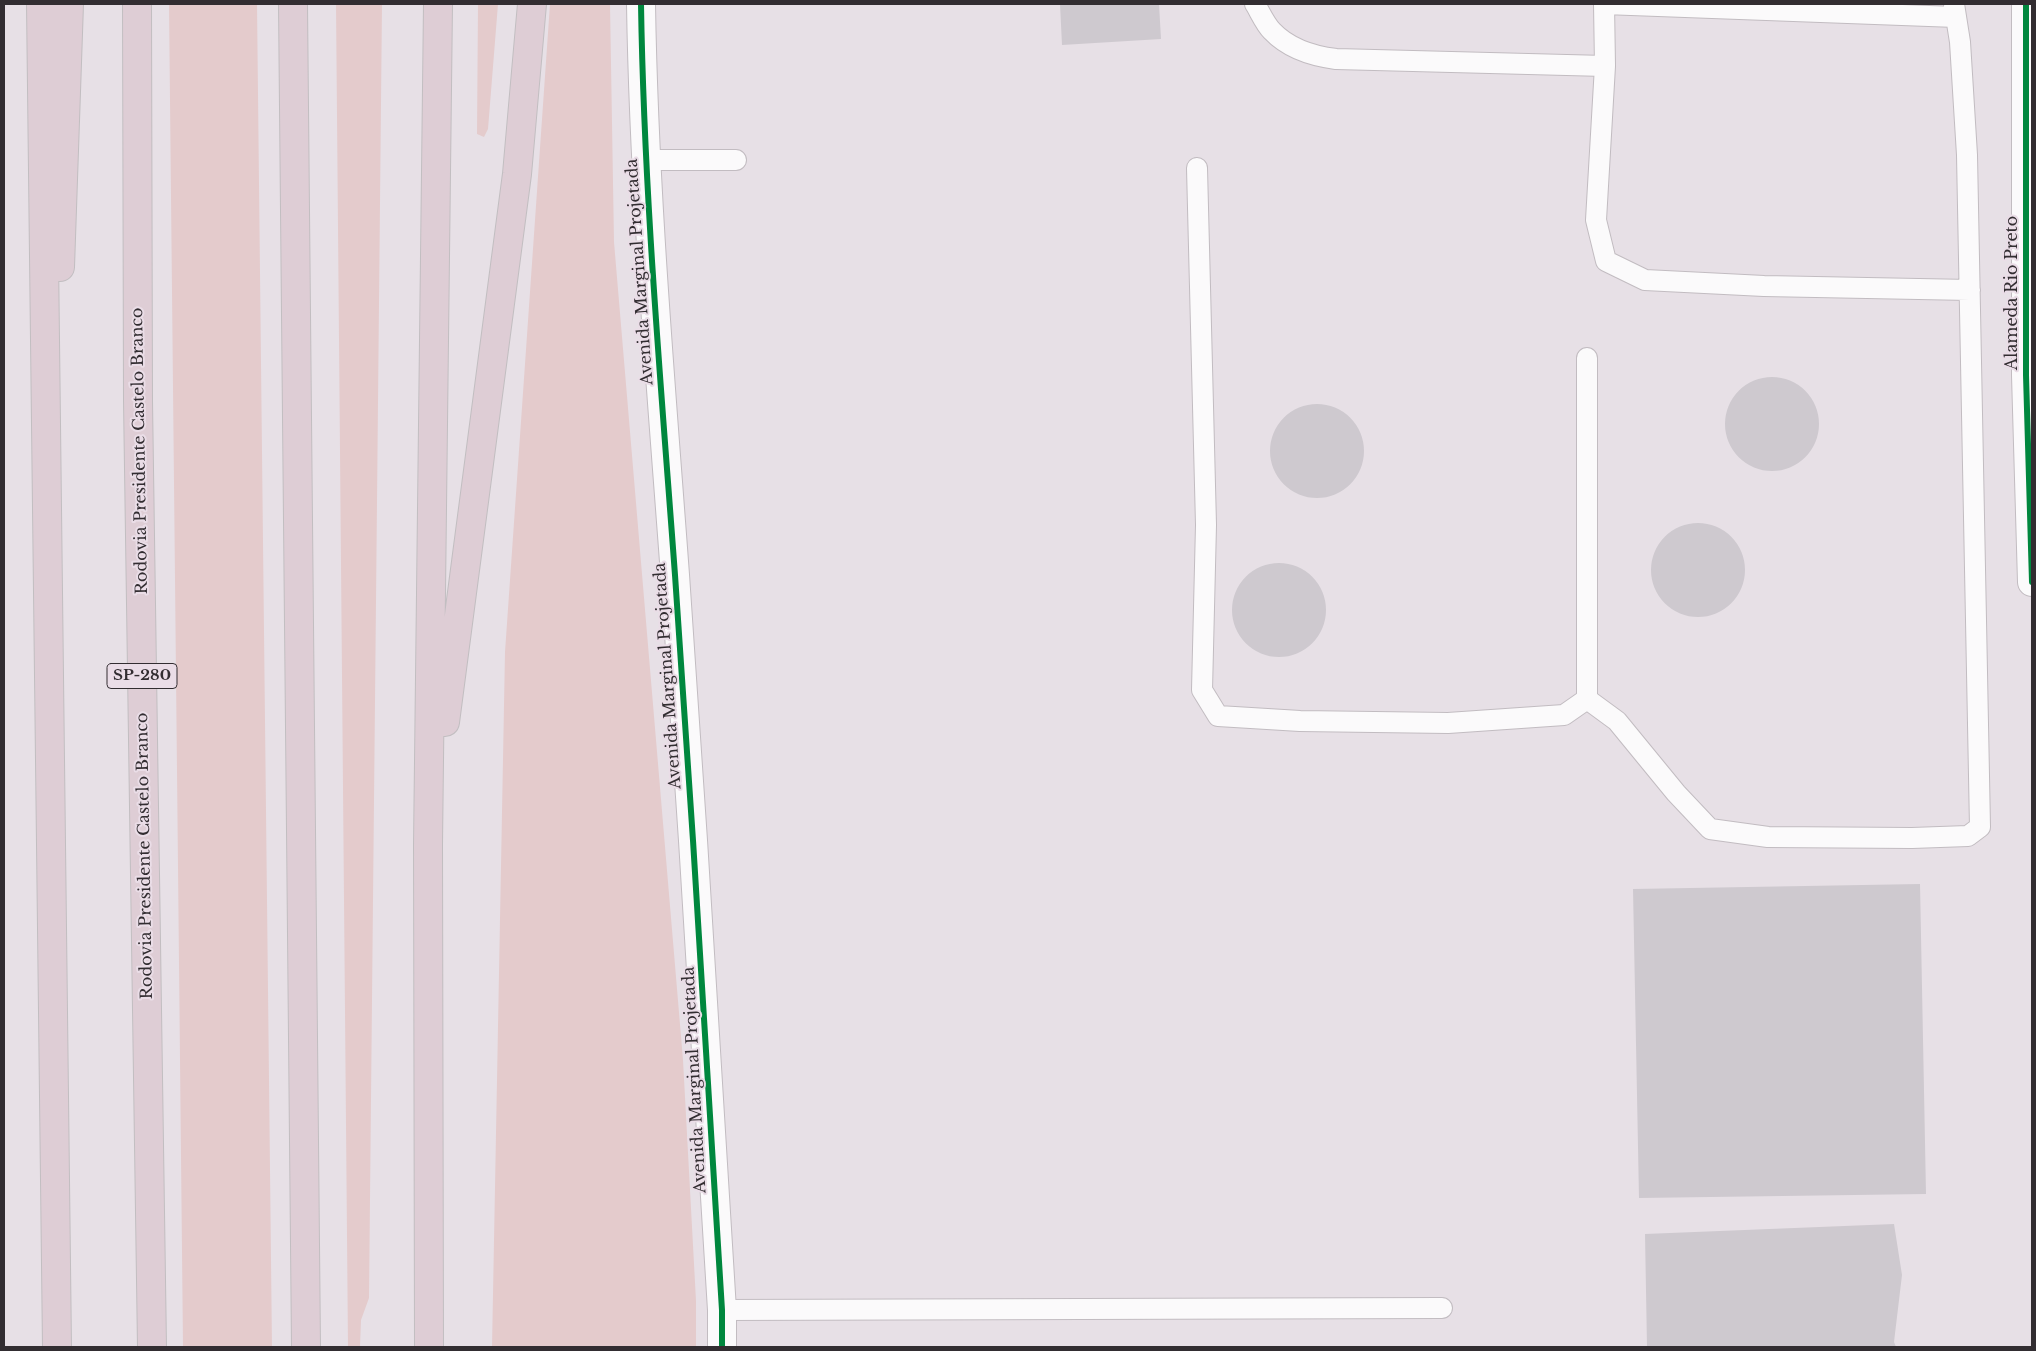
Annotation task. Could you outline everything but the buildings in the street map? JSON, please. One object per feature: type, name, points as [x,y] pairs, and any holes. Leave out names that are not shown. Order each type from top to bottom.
[{"type":"highway","points":[[41,4],[57,1347]]},
{"type":"highway","points":[[44,354],[59,284],[63,221],[68,4]]},
{"type":"highway","name":"Rodovia Presidente Castelo Branco","points":[[137,4],[138,401],[152,1347]]},
{"type":"highway","points":[[293,4],[306,1347]]},
{"type":"highway","points":[[430,1347],[428,844],[438,4]]},
{"type":"highway","points":[[428,844],[517,174],[532,4]]},
{"type":"street","name":"Avenida Marginal Projetada","points":[[641,4],[646,160],[702,964],[722,1310],[722,1347]]},
{"type":"street","name":"Alameda Rio Preto","points":[[2026,4],[2032,582]]},
{"type":"lane","points":[[1255,4],[1271,30],[1294,48],[1314,56],[1336,59],[1605,66]]},
{"type":"lane","points":[[1587,699],[1617,721],[1676,793],[1710,829],[1768,836],[1912,838],[1968,836],[1980,827],[1970,290],[1966,155],[1960,42],[1955,10],[1604,4],[1605,66],[1596,220],[1606,261],[1644,280],[1764,286],[1970,290]]},
{"type":"lane","points":[[646,160],[736,160]]},
{"type":"lane","points":[[1197,168],[1206,525],[1202,690],[1218,716],[1300,721],[1448,723],[1564,715],[1587,699]]},
{"type":"lane","points":[[1587,358],[1587,699]]},
{"type":"lane","points":[[722,1310],[1442,1308]]},
{"type":"shaded area","points":[[169,4],[257,4],[272,1347],[183,1347]]},
{"type":"shaded area","points":[[336,4],[382,4],[369,1298],[361,1320],[360,1347],[348,1347]]},
{"type":"shaded area","points":[[478,4],[498,4],[488,129],[484,137],[477,134]]},
{"type":"shaded area","points":[[550,4],[610,4],[614,242],[683,1060],[696,1301],[696,1347],[492,1347],[505,652]]},
{"type":"cycle path","points":[[641,4],[649,218],[700,942],[722,1310],[722,1347]]},
{"type":"cycle path","points":[[2026,4],[2026,375],[2032,582]]}]
